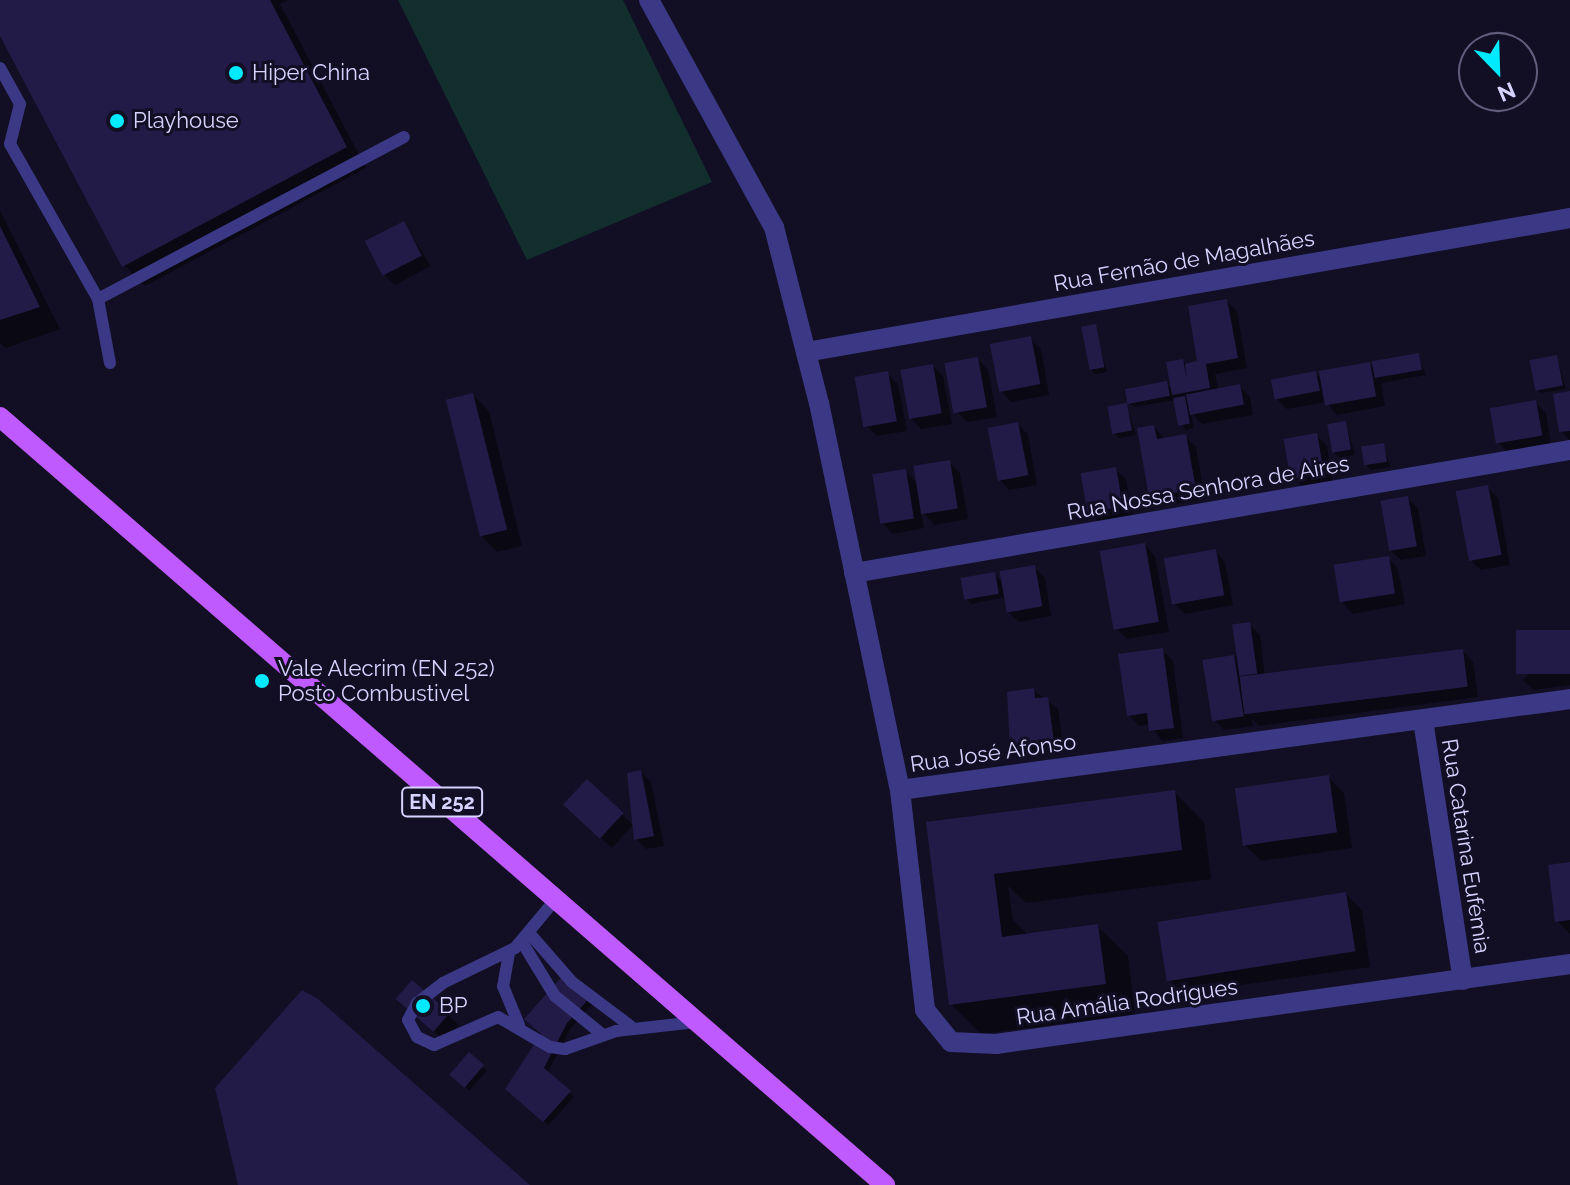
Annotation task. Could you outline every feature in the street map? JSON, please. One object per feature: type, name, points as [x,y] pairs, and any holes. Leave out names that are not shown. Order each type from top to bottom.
[{"type":"main road","name":"EN 252","points":[[0,417],[885,1185]]},
{"type":"street","name":"Rua José Afonso","points":[[649,0],[774,227],[806,352],[900,790],[1570,699]]},
{"type":"street","name":"Rua Fernão de Magalhães","points":[[806,352],[1570,218]]},
{"type":"street","name":"Rua Nossa Senhora de Aires","points":[[854,573],[1570,450]]},
{"type":"street","name":"Rua Catarina Eufémia","points":[[1423,720],[1463,980]]},
{"type":"street","name":"Rua Amália Rodrigues","points":[[900,790],[925,1010],[951,1042],[996,1044],[1570,964]]},
{"type":"lane","points":[[0,68],[20,104],[10,144],[98,299],[110,363]]},
{"type":"lane","points":[[98,299],[404,137]]},
{"type":"lane","points":[[555,900],[526,938],[509,953],[432,990],[412,1009],[408,1026],[423,1042],[434,1045],[493,1018],[521,1027],[560,1050],[634,1028],[696,1022]]},
{"type":"lane","points":[[526,938],[572,982],[634,1028]]},
{"type":"lane","points":[[526,938],[555,996],[603,1035]]},
{"type":"lane","points":[[509,953],[503,986],[521,1027]]},
{"type":"green space","points":[[398,0],[623,0],[712,182],[527,260]]},
{"type":"building","points":[[0,0],[270,0],[347,147],[122,267],[0,36]]},
{"type":"building","points":[[404,221],[422,256],[383,276],[365,241]]},
{"type":"building","points":[[0,226],[40,307],[0,320]]},
{"type":"building","points":[[1227,299],[1238,358],[1206,364],[1210,388],[1172,395],[1166,362],[1183,359],[1187,380],[1185,364],[1197,361],[1188,306]]},
{"type":"building","points":[[1096,324],[1104,367],[1090,370],[1081,327]]},
{"type":"building","points":[[1031,336],[1040,384],[999,392],[990,344]]},
{"type":"building","points":[[1419,353],[1422,370],[1375,378],[1372,361]]},
{"type":"building","points":[[1557,355],[1563,385],[1535,391],[1530,360]]},
{"type":"building","points":[[978,357],[987,407],[953,413],[945,363]]},
{"type":"building","points":[[1370,362],[1376,396],[1325,405],[1319,371]]},
{"type":"building","points":[[933,364],[942,413],[909,419],[901,370]]},
{"type":"building","points":[[888,371],[897,421],[863,427],[855,377]]},
{"type":"building","points":[[1316,371],[1320,391],[1275,399],[1271,380]]},
{"type":"building","points":[[1167,381],[1170,396],[1128,404],[1125,389]]},
{"type":"building","points":[[1240,384],[1244,405],[1190,415],[1186,394]]},
{"type":"building","points":[[1570,391],[1570,431],[1559,432],[1553,394]]},
{"type":"building","points":[[473,393],[507,530],[480,537],[446,400]]},
{"type":"building","points":[[1185,396],[1190,424],[1178,426],[1173,398]]},
{"type":"building","points":[[1536,400],[1542,435],[1496,444],[1490,408]]},
{"type":"building","points":[[1127,403],[1132,431],[1112,434],[1107,406]]},
{"type":"building","points":[[1346,421],[1351,450],[1332,453],[1327,424]]},
{"type":"building","points":[[1018,422],[1028,475],[998,481],[988,428]]},
{"type":"building","points":[[1154,425],[1157,439],[1186,434],[1196,489],[1149,497],[1137,428]]},
{"type":"building","points":[[1317,433],[1324,473],[1291,479],[1284,439]]},
{"type":"building","points":[[1384,443],[1387,462],[1364,465],[1361,447]]},
{"type":"building","points":[[950,460],[958,508],[921,514],[913,466]]},
{"type":"building","points":[[1116,467],[1123,506],[1087,513],[1081,473]]},
{"type":"building","points":[[906,469],[914,518],[880,524],[872,474]]},
{"type":"building","points":[[1488,485],[1502,555],[1469,561],[1456,491]]},
{"type":"building","points":[[1408,496],[1417,546],[1389,551],[1380,501]]},
{"type":"building","points":[[1145,543],[1159,622],[1114,630],[1100,551]]},
{"type":"building","points":[[1216,549],[1224,595],[1172,604],[1164,558]]},
{"type":"building","points":[[1389,556],[1395,594],[1340,602],[1334,565]]},
{"type":"building","points":[[1035,565],[1042,606],[1007,613],[1000,571]]},
{"type":"building","points":[[995,572],[999,594],[964,600],[961,578]]},
{"type":"building","points":[[1250,622],[1257,673],[1239,676],[1232,625]]},
{"type":"building","points":[[1516,630],[1570,630],[1570,674],[1516,674]]},
{"type":"building","points":[[1163,648],[1174,728],[1149,731],[1147,713],[1127,716],[1118,654]]},
{"type":"building","points":[[1463,649],[1468,687],[1244,714],[1240,676]]},
{"type":"building","points":[[1234,655],[1244,716],[1212,721],[1202,660]]},
{"type":"building","points":[[1034,688],[1035,698],[1048,697],[1054,742],[1010,748],[1007,692]]},
{"type":"building","points":[[641,770],[654,836],[634,840],[627,773]]},
{"type":"building","points":[[1329,775],[1337,832],[1243,846],[1235,788]]},
{"type":"building","points":[[587,779],[624,813],[600,839],[563,805]]},
{"type":"building","points":[[1175,790],[1182,850],[994,874],[1002,937],[1098,924],[1106,984],[949,1005],[926,822]]},
{"type":"building","points":[[1570,862],[1570,920],[1555,922],[1548,865]]},
{"type":"building","points":[[1346,892],[1355,951],[1167,981],[1157,922]]},
{"type":"building","points":[[567,971],[594,993],[567,1023],[544,1068],[571,1091],[543,1122],[505,1089],[541,1034],[524,1019]]},
{"type":"building","name":"BP","points":[[412,980],[450,1013],[433,1032],[396,999]]},
{"type":"building","points":[[302,990],[318,999],[530,1185],[238,1185],[215,1088]]},
{"type":"building","points":[[469,1052],[484,1065],[464,1088],[449,1075]]},
{"type":"place","name":"Hiper China","points":[[236,73]]},
{"type":"place","name":"Playhouse","points":[[117,121]]},
{"type":"place","name":"Vale Alecrim (EN 252) Posto Combustivel","points":[[262,681]]},
{"type":"place","name":"BP","points":[[423,1006]]}]
